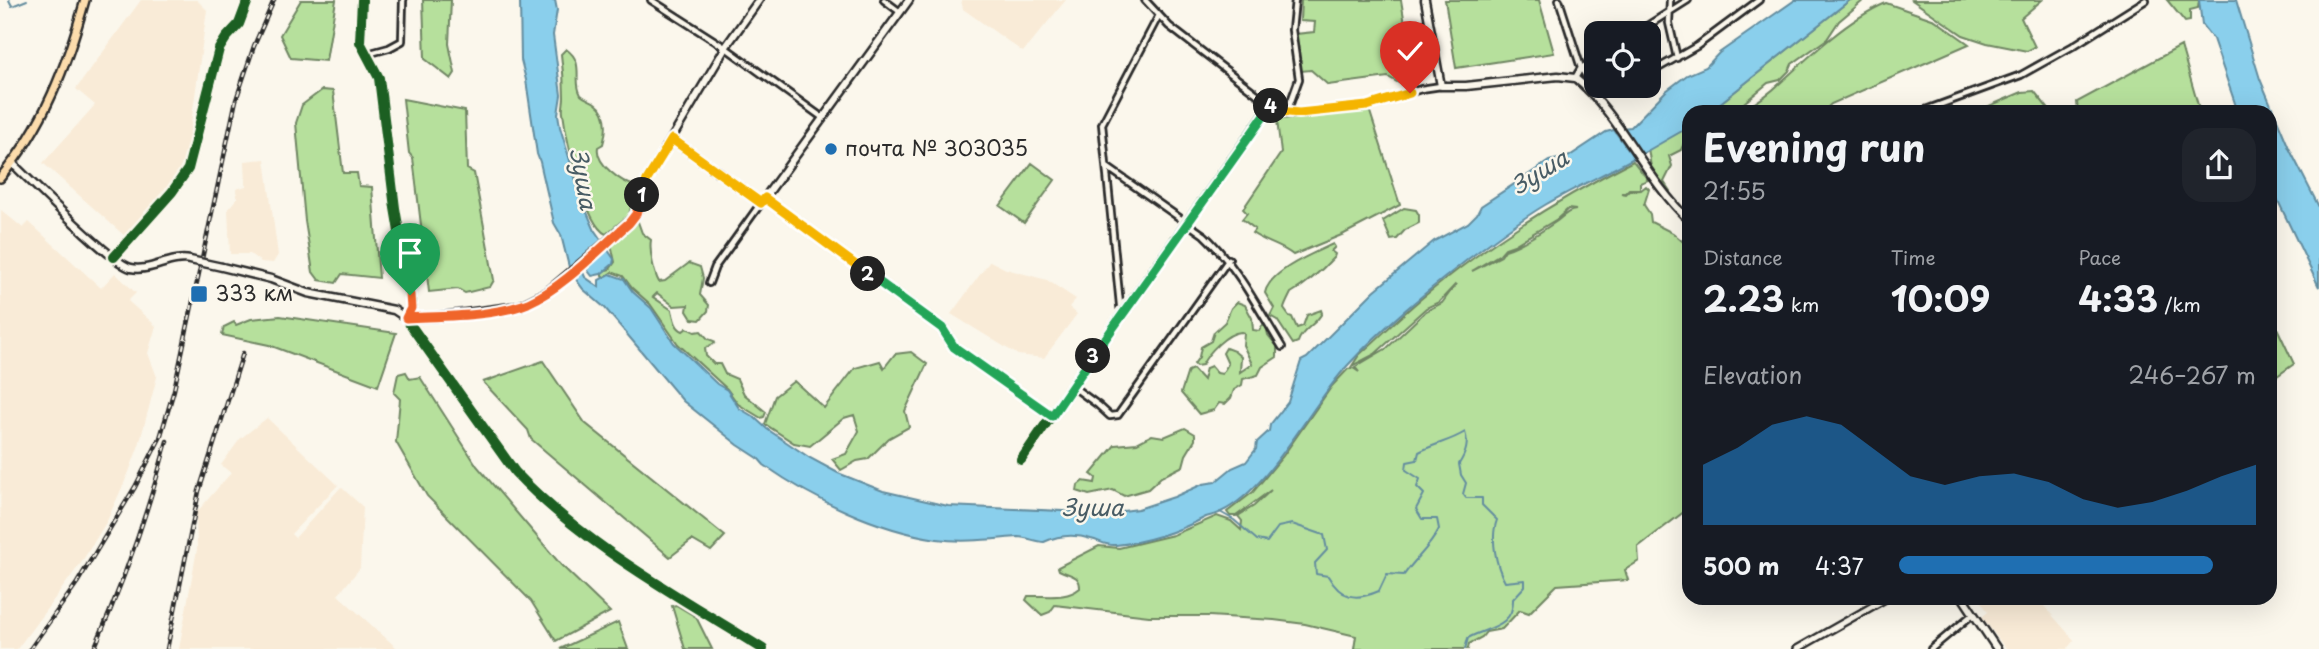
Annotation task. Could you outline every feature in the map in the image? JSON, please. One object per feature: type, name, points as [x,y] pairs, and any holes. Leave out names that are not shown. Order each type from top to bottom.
[{"type":"main road","points":[[0,178],[34,130],[59,81],[71,52],[85,0]]},
{"type":"main road","points":[[12,163],[114,257],[126,266],[136,269],[172,260],[190,260],[271,279],[308,293],[394,310],[406,318],[450,317],[519,306],[548,292],[629,223],[636,214],[647,180],[726,48],[759,0]]},
{"type":"main road","points":[[672,139],[763,201],[909,0]]},
{"type":"main road","points":[[1424,0],[1441,86],[1558,76],[1575,78],[1606,111],[1647,171],[1682,213]]},
{"type":"main road","points":[[1967,605],[1997,649]]},
{"type":"street","points":[[114,257],[172,192],[188,169],[219,49],[239,24],[248,0]]},
{"type":"street","points":[[362,0],[360,41],[379,78],[383,100],[395,208],[411,302],[406,318],[521,478],[591,540],[763,649]]},
{"type":"street","points":[[367,55],[389,48],[402,40],[403,0]]},
{"type":"street","points":[[652,0],[726,48],[823,118]]},
{"type":"street","points":[[884,0],[900,12]]},
{"type":"street","points":[[1145,0],[1158,17],[1270,105],[1286,113],[1367,106],[1421,89],[1441,86]]},
{"type":"street","points":[[1286,113],[1299,79],[1292,30],[1295,0]]},
{"type":"street","points":[[1559,0],[1584,73]]},
{"type":"street","points":[[1670,0],[1672,42],[1677,58]]},
{"type":"street","points":[[1654,21],[1688,0]]},
{"type":"street","points":[[1661,67],[1697,46],[1759,0]]},
{"type":"street","points":[[1939,105],[2021,75],[2146,0]]},
{"type":"street","points":[[1121,315],[1102,124],[1158,17]]},
{"type":"street","points":[[1575,78],[1584,66]]},
{"type":"street","points":[[1021,460],[1270,105]]},
{"type":"street","points":[[1106,167],[1126,178],[1204,234],[1229,260],[1282,347]]},
{"type":"street","points":[[709,283],[715,267],[763,201],[938,325],[954,347],[1052,416]]},
{"type":"street","points":[[1072,386],[1110,416],[1118,415],[1229,260]]},
{"type":"street","points":[[1797,649],[1875,605]]},
{"type":"street","points":[[1931,649],[1973,614]]},
{"type":"shaded area","points":[[141,0],[197,0],[207,10],[186,171],[127,238],[43,163],[95,105],[76,89]]},
{"type":"shaded area","points":[[961,0],[1066,0],[1023,52],[963,9]]},
{"type":"shaded area","points":[[265,159],[278,255],[273,263],[261,262],[250,254],[230,254],[228,209],[237,198],[236,189],[246,186],[245,161]]},
{"type":"shaded area","points":[[1,210],[23,228],[29,222],[101,288],[115,273],[136,293],[128,301],[156,326],[148,353],[157,377],[129,472],[107,521],[81,563],[17,649],[0,649]]},
{"type":"shaded area","points":[[990,261],[1006,269],[1047,280],[1076,299],[1069,307],[1077,314],[1044,358],[1018,355],[951,314]]},
{"type":"shaded area","points":[[267,418],[338,485],[291,534],[295,538],[341,487],[363,507],[360,568],[338,595],[398,649],[179,649],[197,549],[196,513],[231,473],[221,465],[240,439]]},
{"type":"shaded area","points":[[1984,605],[2043,605],[2074,640],[2067,649],[2006,649],[1982,617],[1988,612]]},
{"type":"green space","points":[[301,0],[336,0],[326,61],[291,58],[280,35]]},
{"type":"green space","points":[[423,0],[451,0],[449,44],[455,73],[451,79],[425,59]]},
{"type":"green space","points":[[1301,0],[1401,0],[1415,84],[1404,86],[1388,77],[1328,85],[1311,70],[1301,71],[1296,34],[1314,32],[1315,22],[1300,21]]},
{"type":"green space","points":[[1445,0],[1539,0],[1554,53],[1456,68]]},
{"type":"green space","points":[[1850,0],[1864,0],[1839,21],[1827,39],[1792,64],[1780,80],[1768,83],[1741,105],[1718,105]]},
{"type":"green space","points":[[1912,0],[2042,0],[2021,18],[2035,47],[2027,51],[1963,35]]},
{"type":"green space","points":[[2167,0],[2199,0],[2198,8],[2190,10],[2190,21],[2185,22]]},
{"type":"green space","points":[[1886,3],[1935,20],[1969,44],[1830,105],[1751,105],[1843,29]]},
{"type":"green space","points":[[2181,46],[2198,105],[2077,105],[2077,102]]},
{"type":"green space","points":[[566,49],[576,60],[581,95],[600,107],[605,117],[603,144],[598,147],[601,160],[617,177],[636,186],[629,215],[606,234],[598,227],[584,198],[568,141],[563,111],[561,54]]},
{"type":"green space","points":[[322,90],[333,91],[343,173],[357,173],[359,186],[372,187],[379,278],[342,274],[336,283],[319,280],[313,272],[305,221],[296,123],[302,105]]},
{"type":"green space","points":[[2034,91],[2045,105],[1991,105],[2022,92]]},
{"type":"green space","points":[[403,99],[465,111],[467,169],[474,173],[494,280],[490,287],[465,293],[458,289],[429,292]]},
{"type":"green space","points":[[1365,110],[1370,112],[1400,205],[1344,234],[1293,255],[1252,233],[1255,229],[1242,219],[1247,213],[1243,209],[1281,153],[1277,120]]},
{"type":"green space","points":[[1682,131],[1681,150],[1669,156],[1672,166],[1664,182],[1670,191],[1668,194],[1652,174],[1648,148]]},
{"type":"green space","points":[[1633,161],[1648,180],[1640,183],[1640,189],[1629,189],[1621,193],[1626,194],[1629,191],[1641,190],[1646,186],[1649,189],[1644,205],[1650,214],[1651,222],[1682,241],[1682,513],[1638,547],[1639,561],[1625,570],[1628,580],[1557,585],[1529,613],[1520,610],[1502,629],[1486,632],[1469,644],[1468,649],[1354,649],[1356,636],[1274,620],[1149,616],[1055,605],[1050,612],[1042,615],[1026,600],[1028,596],[1056,596],[1080,588],[1076,578],[1058,567],[1099,546],[1119,548],[1173,535],[1217,516],[1231,521],[1241,530],[1242,521],[1238,516],[1271,490],[1236,516],[1230,516],[1227,512],[1253,492],[1283,456],[1332,386],[1348,369],[1353,368],[1359,372],[1355,367],[1387,348],[1426,311],[1442,303],[1456,284],[1439,302],[1426,308],[1375,354],[1352,366],[1359,355],[1451,275],[1552,206]],"holes":[[[1568,209],[1576,210],[1568,212],[1532,237],[1472,271],[1505,248],[1557,219]]]},
{"type":"green space","points":[[1032,163],[1055,180],[1024,223],[1000,206]]},
{"type":"green space","points":[[1404,208],[1416,210],[1419,223],[1405,230],[1397,239],[1391,240],[1383,221]]},
{"type":"green space","points":[[638,222],[642,233],[651,240],[652,262],[659,282],[665,281],[689,263],[700,267],[703,278],[700,295],[709,305],[708,311],[700,320],[692,319],[687,311],[688,305],[674,306],[657,293],[653,297],[672,310],[680,330],[687,328],[695,332],[701,331],[714,341],[715,343],[705,348],[706,356],[714,364],[720,364],[725,374],[737,379],[744,394],[766,412],[764,417],[761,418],[738,404],[727,389],[678,344],[650,304],[623,276],[612,272],[603,278],[602,271],[610,269],[615,262],[611,244]]},
{"type":"green space","points":[[1333,244],[1335,247],[1331,251],[1335,254],[1334,257],[1291,293],[1285,306],[1284,309],[1297,328],[1303,326],[1307,315],[1321,310],[1322,313],[1298,342],[1293,344],[1277,320],[1270,316],[1274,308],[1265,293],[1268,285],[1283,270]]},
{"type":"green space","points":[[1237,302],[1245,305],[1252,318],[1253,330],[1259,331],[1262,326],[1266,326],[1268,335],[1277,346],[1277,357],[1262,367],[1258,375],[1243,379],[1242,385],[1234,390],[1225,404],[1219,403],[1214,410],[1199,414],[1181,393],[1188,371],[1193,369],[1203,380],[1206,368],[1211,366],[1217,373],[1222,374],[1228,364],[1223,353],[1226,348],[1241,357],[1240,372],[1252,364],[1243,345],[1244,333],[1241,332],[1218,344],[1202,365],[1194,364],[1201,347],[1211,341],[1214,332],[1225,322]]},
{"type":"green space","points":[[280,316],[396,333],[378,386],[269,345],[222,335],[224,327],[234,322],[236,325],[251,319]]},
{"type":"green space","points":[[2277,328],[2294,364],[2277,376]]},
{"type":"green space","points":[[911,352],[927,364],[905,411],[909,427],[889,438],[868,459],[857,461],[841,470],[832,459],[846,454],[859,431],[854,415],[844,418],[810,446],[794,443],[765,424],[775,396],[794,381],[824,408],[855,368],[880,361],[884,368],[895,354]]},
{"type":"green space","points":[[543,361],[585,423],[725,536],[711,551],[692,540],[670,557],[531,439],[528,430],[483,382]]},
{"type":"green space","points":[[406,372],[410,379],[420,377],[477,466],[561,565],[610,612],[556,641],[531,601],[427,496],[396,442],[400,399],[394,393],[398,374]]},
{"type":"green space","points":[[1185,428],[1195,434],[1195,440],[1183,466],[1161,477],[1148,489],[1124,496],[1113,490],[1089,495],[1077,491],[1078,485],[1083,481],[1095,483],[1096,478],[1091,474],[1115,445],[1137,443],[1152,435],[1164,437]]},
{"type":"green space","points":[[676,605],[696,617],[712,649],[685,649],[672,606]]},
{"type":"green space","points":[[618,622],[628,649],[560,649]]},
{"type":"water","name":"Зуша","points":[[520,0],[555,0],[557,10],[553,35],[561,95],[558,114],[560,127],[582,201],[595,231],[614,259],[613,264],[601,274],[592,276],[580,260],[578,261],[585,277],[599,287],[599,280],[610,274],[624,279],[633,292],[651,308],[674,343],[717,384],[727,390],[739,408],[810,458],[838,473],[883,491],[948,506],[1108,513],[1138,509],[1215,482],[1232,468],[1246,462],[1256,449],[1257,442],[1269,431],[1270,425],[1288,402],[1301,361],[1374,291],[1434,241],[1468,223],[1481,206],[1549,161],[1568,157],[1606,132],[1614,130],[1634,158],[1556,199],[1505,231],[1406,310],[1333,382],[1289,445],[1257,484],[1240,500],[1219,513],[1162,535],[1116,545],[1073,536],[1044,542],[1018,537],[968,541],[937,539],[892,529],[847,512],[764,465],[683,401],[605,308],[583,289],[570,271],[561,235],[554,223],[537,154],[521,60]]},
{"type":"water","points":[[1795,0],[1850,0],[1718,105],[1682,105],[1682,131],[1640,155],[1621,128],[1631,127],[1666,91],[1687,75],[1706,67],[1719,53]]},
{"type":"water","points":[[2199,0],[2236,0],[2260,79],[2271,105],[2236,105],[2213,39],[2202,25]]},
{"type":"water","points":[[2277,119],[2319,207],[2319,287],[2277,199]]},
{"type":"waterway","points":[[9,0],[12,6],[27,0]]},
{"type":"waterway","points":[[1220,512],[1257,540],[1267,542],[1278,527],[1292,524],[1324,535],[1327,550],[1315,563],[1316,574],[1328,576],[1338,589],[1350,596],[1371,594],[1379,591],[1387,574],[1404,575],[1439,529],[1437,519],[1422,519],[1416,509],[1424,494],[1417,487],[1420,479],[1406,470],[1407,462],[1417,460],[1419,452],[1465,432],[1466,448],[1459,464],[1466,483],[1463,494],[1466,498],[1482,498],[1482,505],[1497,520],[1495,552],[1505,582],[1525,580],[1525,586],[1513,599],[1512,608],[1504,621],[1468,638],[1465,649]]},
{"type":"railway","points":[[30,649],[77,583],[135,487],[160,438],[174,390],[236,100],[254,46],[274,0]]},
{"type":"railway","points":[[167,649],[199,491],[243,353]]},
{"type":"railway","points":[[94,649],[135,546],[167,441]]},
{"type":"cycle path","points":[[114,257],[172,192],[188,169],[219,49],[239,24],[248,0]]},
{"type":"cycle path","points":[[362,0],[360,42],[379,78],[395,208],[411,302],[406,318],[409,323],[515,472],[543,499],[602,547],[763,649]]},
{"type":"cycle path","points":[[1021,460],[1270,105]]},
{"type":"cycle path","points":[[765,198],[942,328],[954,347],[1052,416]]},
{"type":"place","name":"почта № 303035","points":[[831,149]]},
{"type":"place","name":"333 км","points":[[199,294]]},
{"type":"route","points":[[410,295],[411,308],[406,318],[450,317],[519,306],[548,292],[633,219],[647,180],[672,139],[761,203],[765,198],[942,328],[954,347],[1052,416],[1270,105],[1286,113],[1299,113],[1367,106],[1410,93]]}]
